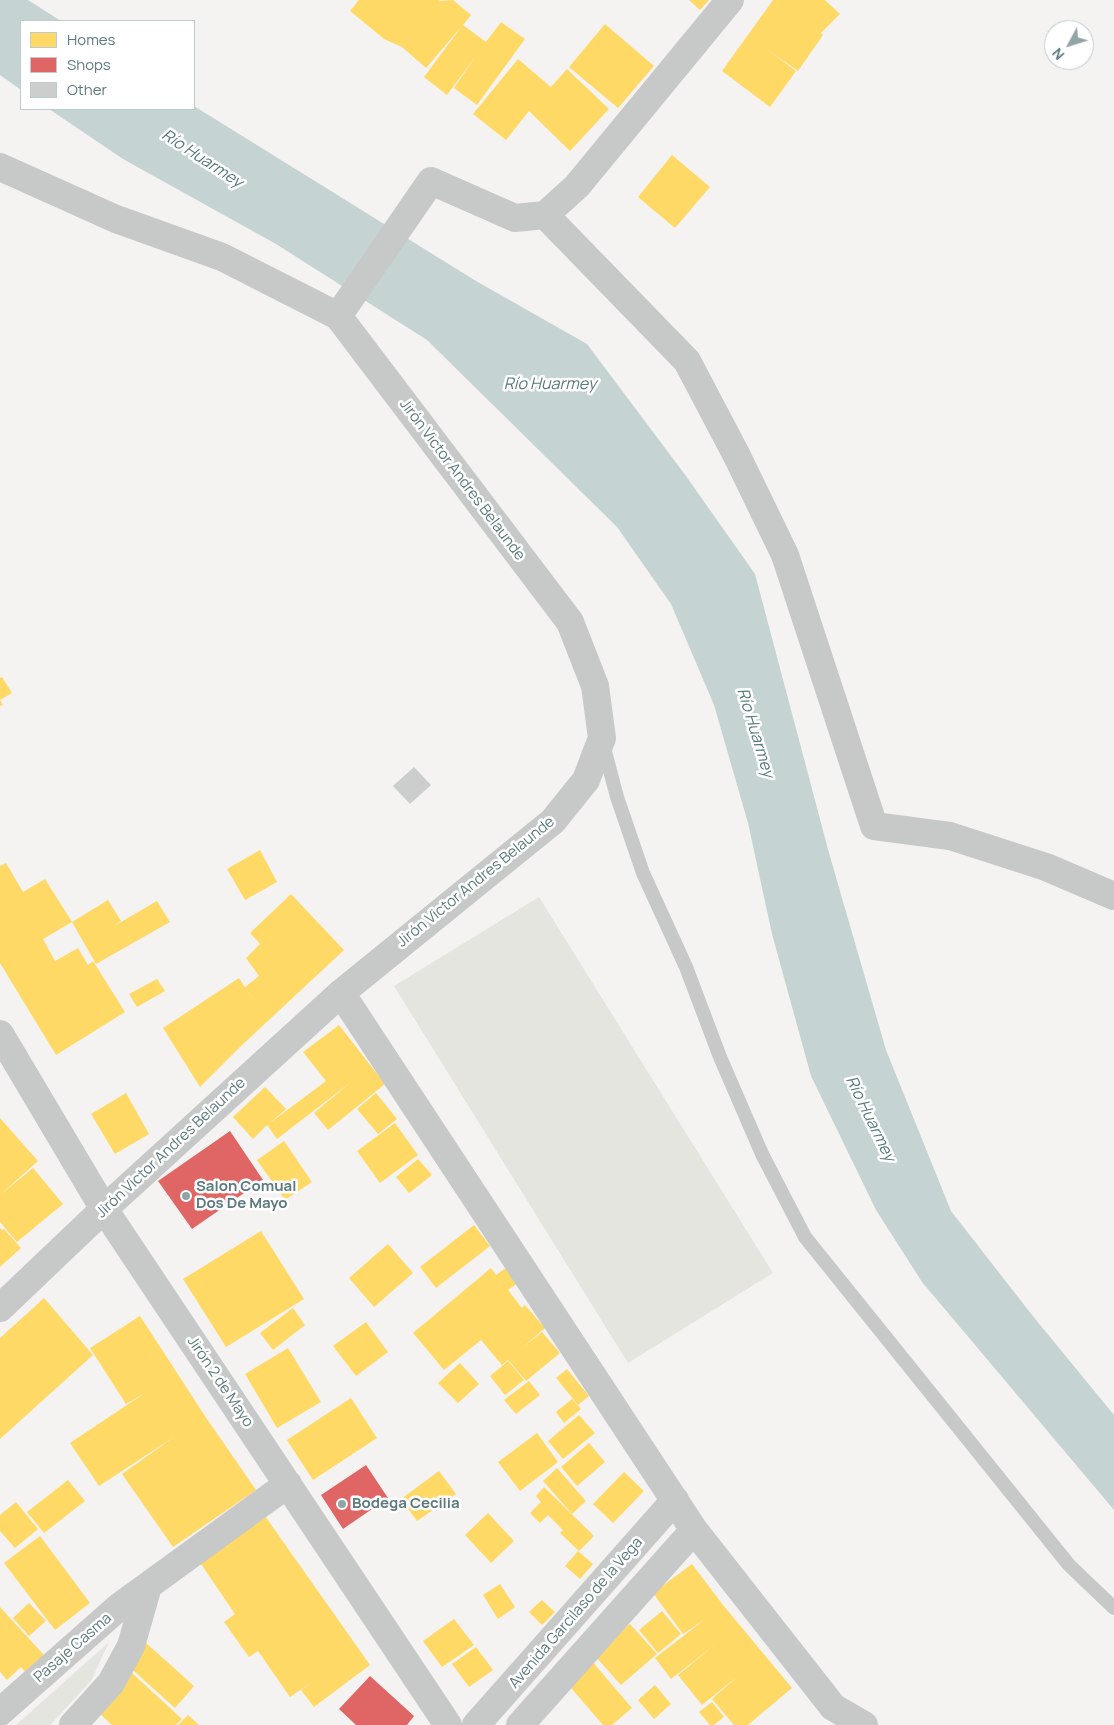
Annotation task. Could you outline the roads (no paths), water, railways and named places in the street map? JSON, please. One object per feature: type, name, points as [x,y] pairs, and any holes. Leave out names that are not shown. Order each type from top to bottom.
[{"type":"street","points":[[0,167],[116,220],[222,257],[338,316],[431,181],[515,218],[545,215],[577,186],[730,0]]},
{"type":"street","points":[[545,215],[687,361],[737,456],[785,555],[874,826],[950,836],[1046,867],[1114,896]]},
{"type":"street","name":"Jirón Victor Andres Belaunde","points":[[0,1308],[104,1209],[341,992],[553,821],[586,780],[602,738],[595,686],[570,622],[338,316]]},
{"type":"street","points":[[341,992],[694,1530],[833,1707],[864,1725]]},
{"type":"street","name":"Jirón 2 de Mayo","points":[[0,1034],[104,1209],[448,1725]]},
{"type":"street","name":"Pasaje Casma","points":[[0,1712],[120,1606],[288,1484]]},
{"type":"street","name":"Avenida Garcilaso de la Vega","points":[[476,1725],[675,1500]]},
{"type":"street","points":[[520,1725],[694,1530]]},
{"type":"street","name":"Pasaje Casma","points":[[73,1725],[111,1683],[131,1646],[148,1586]]},
{"type":"lane","points":[[602,738],[617,797],[644,873],[686,967],[720,1058],[762,1154],[805,1237],[1069,1565],[1114,1608]]},
{"type":"water","points":[[0,0],[28,0],[59,20],[20,20],[20,89],[0,75]]},
{"type":"water","name":"Río Huarmey","points":[[195,107],[476,281],[587,344],[686,476],[755,574],[829,853],[886,1050],[951,1211],[1032,1315],[1114,1415],[1114,1510],[922,1282],[876,1210],[811,1076],[772,934],[748,823],[714,705],[671,604],[617,527],[427,340],[276,244],[123,159],[50,110],[195,110]]},
{"type":"place","name":"Salon Comual Dos De Mayo","points":[[186,1196]]},
{"type":"place","name":"Bodega Cecilia","points":[[342,1504]]}]
